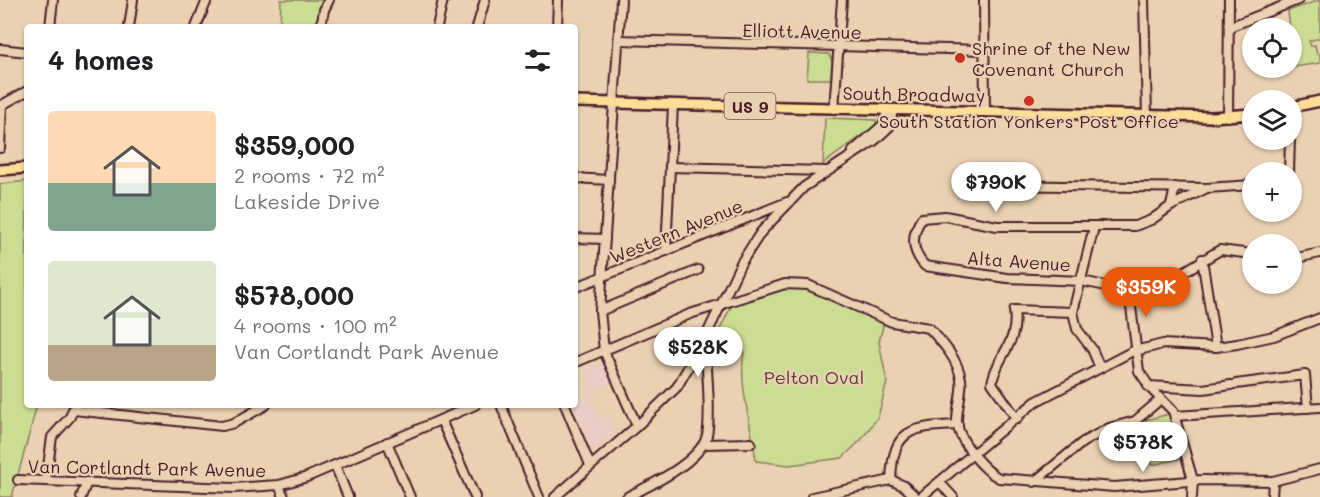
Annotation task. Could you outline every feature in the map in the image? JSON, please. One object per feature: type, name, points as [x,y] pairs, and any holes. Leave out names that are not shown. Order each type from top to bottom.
[{"type":"main road","points":[[1302,105],[1320,101]]},
{"type":"main road","name":"South Broadway","points":[[578,102],[1147,116],[1242,115]]},
{"type":"main road","points":[[0,170],[24,168]]},
{"type":"street","points":[[50,24],[53,0]]},
{"type":"street","points":[[129,24],[133,0]]},
{"type":"street","points":[[197,24],[207,0]]},
{"type":"street","points":[[322,24],[324,10],[329,0]]},
{"type":"street","points":[[438,24],[443,0]]},
{"type":"street","points":[[478,24],[485,0]]},
{"type":"street","points":[[557,24],[558,0]]},
{"type":"street","points":[[621,0],[600,311],[604,351],[637,426]]},
{"type":"street","points":[[834,109],[842,0]]},
{"type":"street","points":[[984,0],[985,112]]},
{"type":"street","points":[[1144,0],[1147,116]]},
{"type":"street","points":[[1228,117],[1229,0]]},
{"type":"street","points":[[1229,27],[1298,0]]},
{"type":"street","name":"Elliott Avenue","points":[[619,40],[984,50]]},
{"type":"street","points":[[0,49],[24,52]]},
{"type":"street","points":[[0,148],[1,106],[24,93]]},
{"type":"street","points":[[666,251],[673,105]]},
{"type":"street","points":[[555,497],[637,426],[677,387],[705,338],[751,246],[788,201],[850,155],[884,124],[890,110]]},
{"type":"street","points":[[670,167],[826,171]]},
{"type":"street","points":[[578,178],[609,180]]},
{"type":"street","points":[[994,184],[1207,188],[1242,186]]},
{"type":"street","points":[[1171,206],[1175,187]]},
{"type":"street","points":[[1100,368],[1092,349],[1077,329],[1073,312],[1094,227],[1143,224],[1171,206],[1207,188]]},
{"type":"street","name":"Western Avenue","points":[[578,286],[788,201]]},
{"type":"street","name":"Alta Avenue","points":[[1094,227],[983,225],[934,215],[922,218],[913,240],[917,255],[925,266],[1007,278],[1082,281],[1129,291],[1144,289],[1177,276],[1220,250],[1242,253]]},
{"type":"street","points":[[578,238],[605,239]]},
{"type":"street","points":[[1302,257],[1320,253]]},
{"type":"street","points":[[1202,260],[1216,347]]},
{"type":"street","points":[[600,311],[698,270]]},
{"type":"street","points":[[578,361],[721,303],[774,286],[801,283],[892,322],[929,328],[955,360],[959,372],[961,380],[958,425],[961,436],[999,478],[1114,487],[1193,480],[1273,481],[1320,469]]},
{"type":"street","points":[[1129,291],[1139,371],[1148,386],[1171,407],[1175,416],[1193,480],[1192,497]]},
{"type":"street","points":[[1017,419],[992,383],[993,376],[1016,330],[1014,310],[1073,312]]},
{"type":"street","points":[[921,497],[1046,396],[1138,349],[1163,344],[1216,347],[1274,336],[1320,318]]},
{"type":"street","points":[[627,497],[670,474],[704,444],[708,424],[705,338]]},
{"type":"street","points":[[1148,386],[1203,388],[1305,375],[1308,408]]},
{"type":"street","points":[[1034,482],[1083,442],[1109,428],[1135,420],[1161,399]]},
{"type":"street","points":[[1175,416],[1320,407]]},
{"type":"street","points":[[46,481],[55,431],[74,408],[222,426],[234,423],[261,408]]},
{"type":"street","name":"Van Cortlandt Park Avenue","points":[[18,480],[234,488],[279,485],[334,465],[469,408]]},
{"type":"street","points":[[502,408],[539,497]]},
{"type":"street","points":[[566,408],[590,465]]},
{"type":"street","points":[[441,420],[475,497]]},
{"type":"street","points":[[891,480],[894,448],[903,435],[914,429],[958,425]]},
{"type":"street","points":[[387,442],[410,497]]},
{"type":"street","points":[[704,444],[751,443]]},
{"type":"street","points":[[334,465],[348,497]]},
{"type":"street","points":[[812,497],[891,480],[904,486],[915,497]]},
{"type":"street","points":[[1272,497],[1273,481]]},
{"type":"street","points":[[81,497],[87,482]]},
{"type":"street","points":[[940,483],[953,497]]},
{"type":"street","points":[[279,485],[284,497]]},
{"type":"street","points":[[228,497],[234,488]]},
{"type":"shaded area","points":[[604,362],[613,383],[592,392],[594,398],[592,399],[599,418],[609,414],[615,431],[592,451],[575,408],[578,408],[578,399],[590,393],[588,389],[591,387],[585,373],[589,371],[588,368]]},
{"type":"green space","points":[[281,0],[322,0],[315,24],[280,24]]},
{"type":"green space","points":[[1320,0],[1320,38],[1309,41],[1311,46],[1315,45],[1317,54],[1320,54],[1320,63],[1302,66],[1302,18],[1289,18],[1288,11]]},
{"type":"green space","points":[[809,53],[829,54],[832,61],[831,79],[807,79]]},
{"type":"green space","points":[[825,118],[876,120],[876,125],[823,164]]},
{"type":"green space","points":[[24,181],[24,408],[36,408],[12,497],[0,497],[0,184]]},
{"type":"green space","name":"Pelton Oval","points":[[792,287],[805,288],[884,322],[879,342],[887,382],[878,417],[861,440],[842,458],[789,465],[756,461],[744,392],[744,351],[715,339],[732,305]]},
{"type":"green space","points":[[1169,414],[1180,459],[1152,465],[1142,421]]},
{"type":"place","name":"Shrine of the New Covenant Church","points":[[960,58]]},
{"type":"place","name":"South Station Yonkers Post Office","points":[[1029,101]]}]
